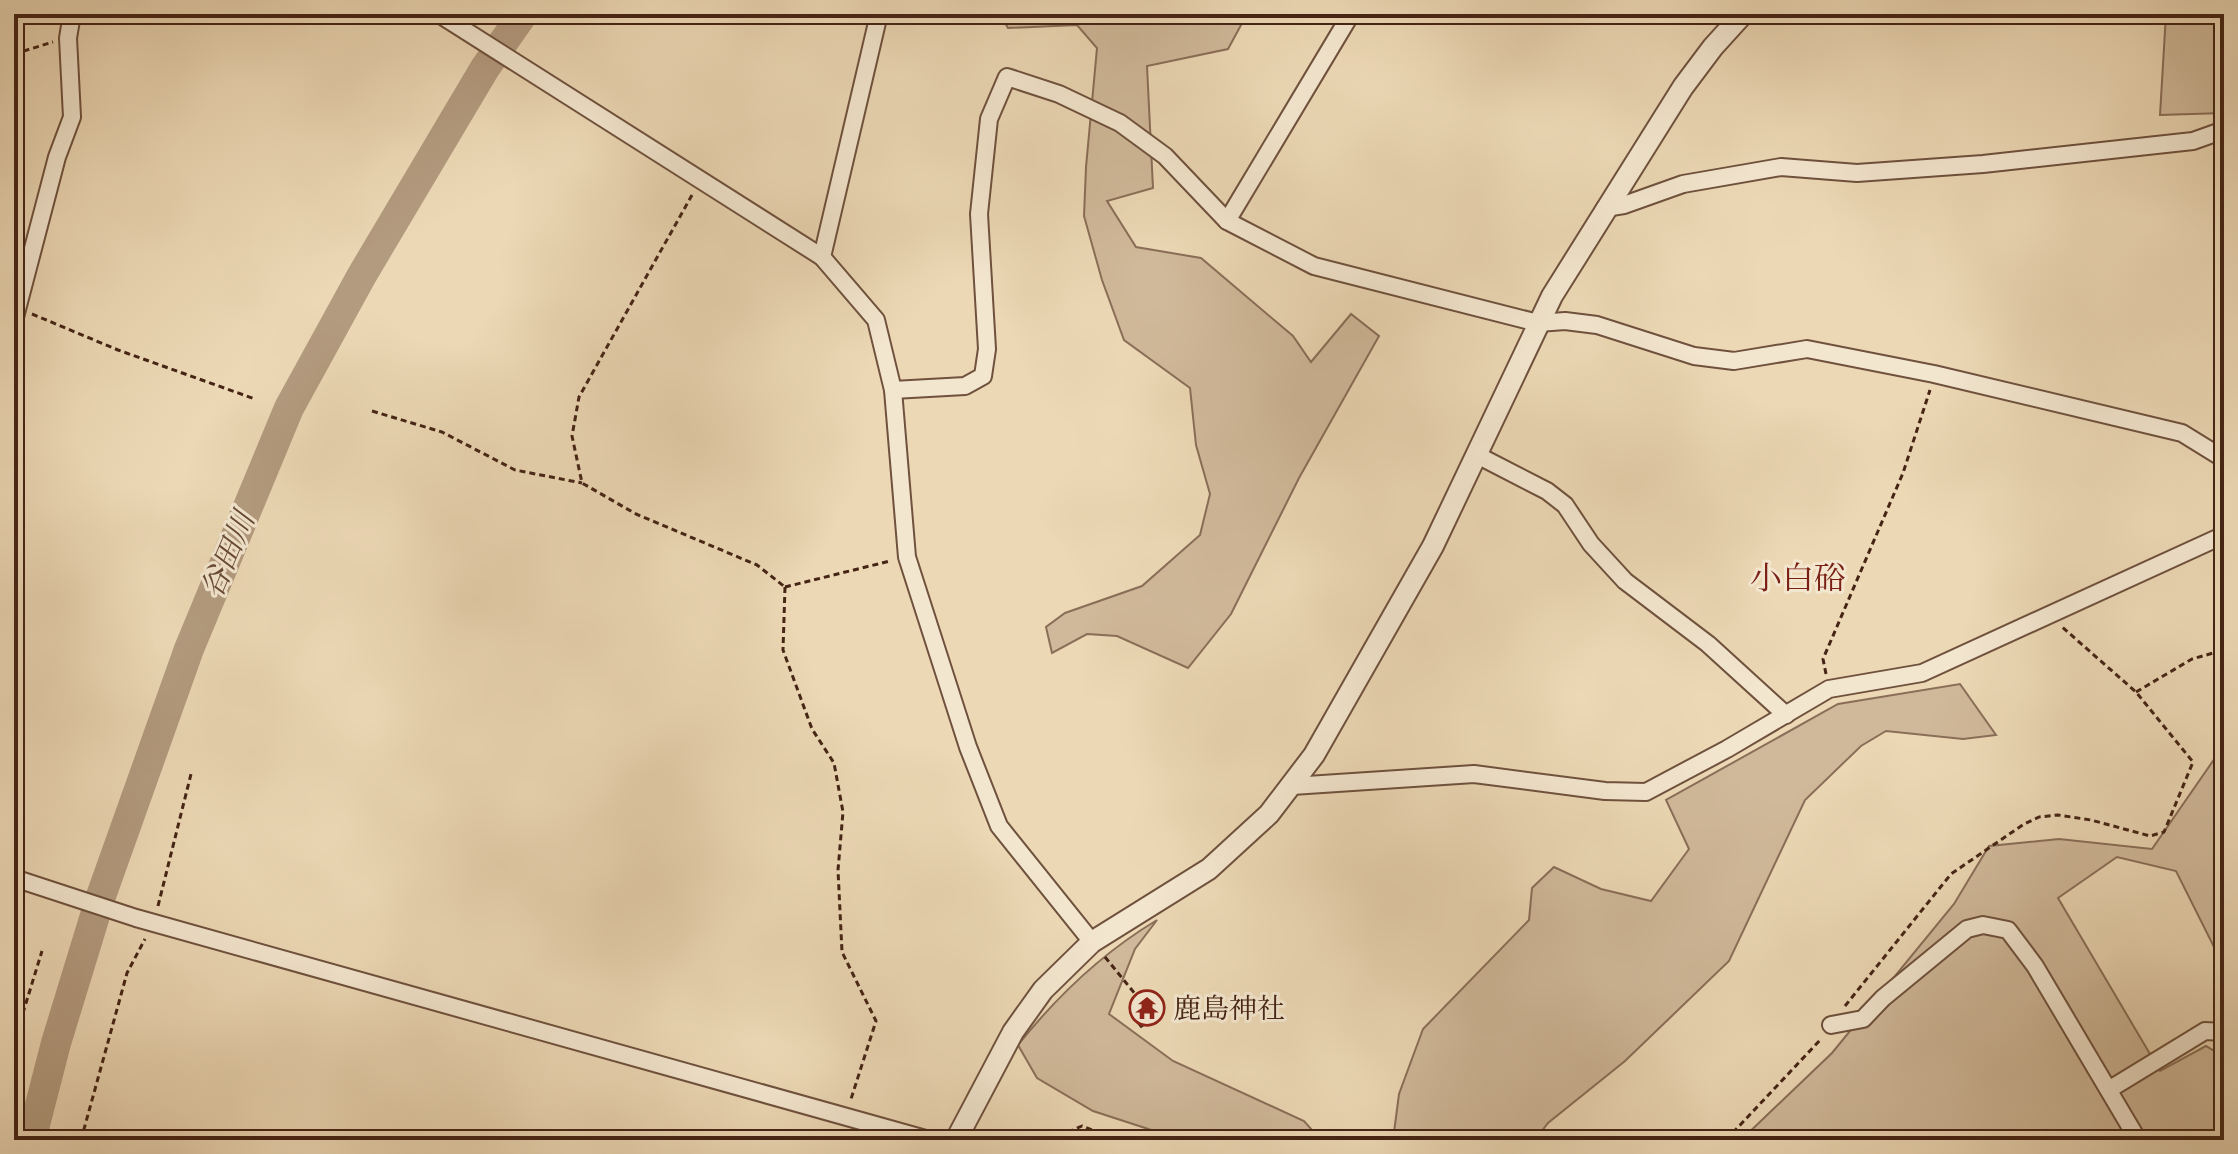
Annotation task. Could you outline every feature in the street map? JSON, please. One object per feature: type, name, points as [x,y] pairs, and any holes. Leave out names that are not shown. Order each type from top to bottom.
[{"type":"street","points":[[16,314],[57,157],[72,117],[68,38],[72,14]]},
{"type":"street","points":[[439,14],[822,257],[876,320],[893,390],[907,557],[968,747],[999,826],[1092,942]]},
{"type":"street","points":[[822,257],[879,14]]},
{"type":"street","points":[[1227,221],[1351,14]]},
{"type":"street","points":[[956,1140],[1020,1021],[1043,990],[1092,942],[1209,869],[1269,814],[1314,755],[1425,559],[1538,323],[1605,208],[1683,87],[1743,14]]},
{"type":"street","points":[[893,390],[965,386],[983,376],[987,349],[979,214],[989,119],[1007,77],[1059,94],[1120,123],[1165,156],[1227,221],[1314,266],[1538,323],[1565,321],[1597,325],[1694,356],[1734,361],[1807,349],[1934,374],[2182,433],[2224,459]]},
{"type":"street","points":[[1605,208],[1624,205],[1683,184],[1781,167],[1857,173],[1983,164],[2193,141],[2224,130]]},
{"type":"street","points":[[1477,455],[1547,491],[1565,505],[1591,544],[1625,581],[1708,644],[1786,715]]},
{"type":"street","points":[[1292,786],[1474,774],[1605,791],[1646,792],[1829,689],[1922,673],[2224,535]]},
{"type":"street","points":[[14,878],[136,918],[929,1140]]},
{"type":"street","points":[[1831,1025],[1863,1019],[1883,998],[1967,929],[1983,925],[2008,930],[2035,966],[2138,1140]]},
{"type":"street","points":[[2110,1089],[2205,1031],[2224,1032]]},
{"type":"path","points":[[14,54],[68,38]]},
{"type":"path","points":[[582,483],[572,436],[579,397],[701,180]]},
{"type":"path","points":[[16,314],[255,399]]},
{"type":"path","points":[[1829,689],[1823,659],[1903,473],[1924,414],[1934,374]]},
{"type":"path","points":[[372,411],[442,432],[515,470],[582,483],[636,514],[757,565],[785,587]]},
{"type":"path","points":[[785,587],[907,557]]},
{"type":"path","points":[[785,587],[783,650],[812,729],[834,763],[843,812],[838,870],[842,952],[876,1021],[845,1117]]},
{"type":"path","points":[[1726,1140],[1813,1050],[1951,874],[2039,817],[2058,815],[2091,820],[2150,836],[2164,832],[2193,762],[2136,692],[2049,616]]},
{"type":"path","points":[[2136,692],[2192,659],[2224,650]]},
{"type":"path","points":[[81,1140],[127,973],[154,923],[191,774]]},
{"type":"path","points":[[1092,942],[1140,1000]]},
{"type":"path","points":[[14,1042],[42,951]]},
{"type":"path","points":[[1062,1140],[1066,1133],[1082,1126],[1118,1140]]},
{"type":"shaded area","points":[[1000,14],[1247,14],[1228,49],[1147,66],[1153,188],[1107,201],[1136,247],[1201,258],[1293,336],[1311,362],[1351,314],[1379,336],[1299,478],[1231,614],[1188,668],[1117,636],[1087,634],[1052,653],[1046,627],[1065,613],[1142,586],[1200,535],[1210,494],[1196,445],[1190,388],[1124,340],[1102,280],[1084,216],[1097,48],[1077,25],[1008,28]]},
{"type":"shaded area","points":[[2166,14],[2224,14],[2224,113],[2160,115]]},
{"type":"shaded area","points":[[1960,684],[1996,735],[1963,739],[1886,731],[1861,746],[1805,800],[1729,961],[1625,1061],[1548,1123],[1535,1140],[1393,1140],[1399,1094],[1423,1029],[1529,920],[1532,888],[1554,867],[1601,889],[1651,901],[1689,849],[1666,800],[1838,704]]},
{"type":"shaded area","points":[[2224,745],[2224,959],[2219,957],[2176,871],[2117,857],[2058,898],[2160,1071],[2206,1046],[2224,1057],[2224,1140],[1741,1140],[1832,1053],[1954,904],[1989,846],[2059,839],[2152,849]]},
{"type":"shaded area","points":[[1157,920],[1135,949],[1109,1014],[1173,1061],[1304,1121],[1321,1140],[1182,1140],[1093,1111],[1037,1078],[1018,1045],[1082,976],[1118,946]]},
{"type":"building","name":"鹿島神社","points":[[1148,1001],[1159,1015],[1141,1027],[1131,1014]]},
{"type":"waterway","name":"谷田川","points":[[31,1140],[56,1043],[101,896],[189,649],[289,408],[362,275],[485,68],[523,14]]},
{"type":"place","name":"鹿島神社","points":[[1147,1008]]},
{"type":"district","name":"小白硲","points":[[1798,578]]}]
